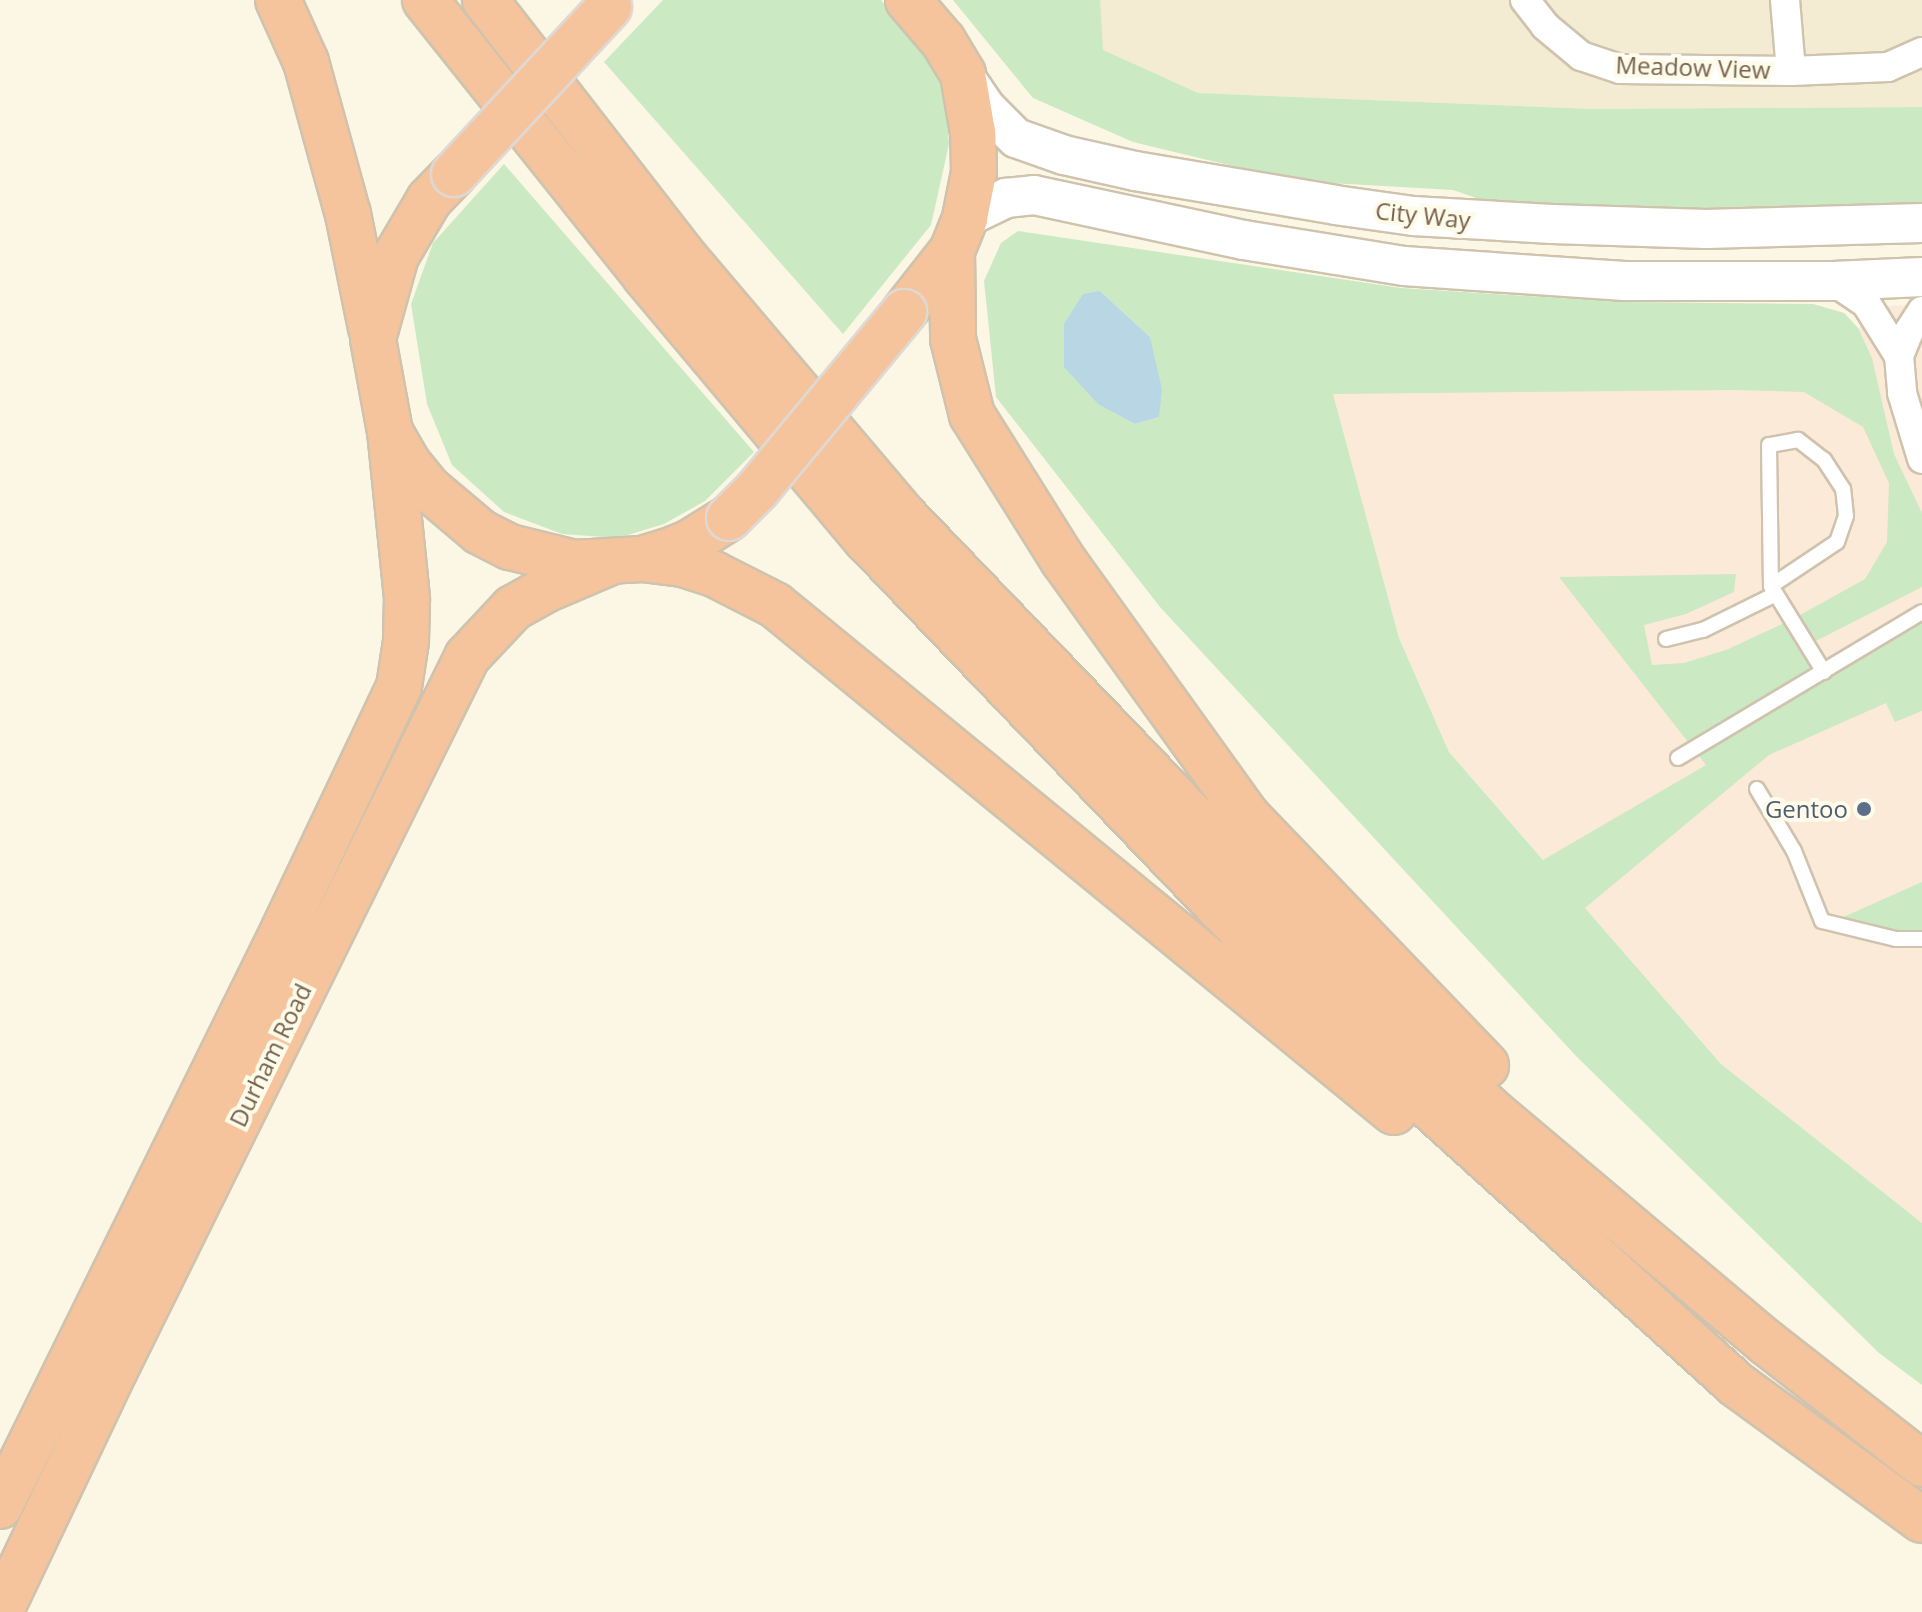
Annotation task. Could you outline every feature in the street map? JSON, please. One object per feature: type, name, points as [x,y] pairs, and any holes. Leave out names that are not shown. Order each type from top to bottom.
[{"type":"highway","name":"Durham Road","points":[[0,1506],[326,843],[399,687],[406,641],[407,598],[390,432],[348,214],[306,62],[278,0]]},
{"type":"highway","points":[[425,0],[645,276],[866,539],[1285,976],[1737,1385]]},
{"type":"highway","points":[[485,0],[681,253],[906,518],[1321,950],[1489,1109],[1767,1343],[1922,1464]]},
{"type":"highway","points":[[908,0],[934,29],[963,74],[973,133],[974,172],[958,235],[953,339],[972,415],[1063,560],[1246,815],[1432,1012],[1767,1343]]},
{"type":"highway","points":[[373,339],[396,256],[421,210],[613,3]]},
{"type":"highway","points":[[626,561],[689,543],[729,518],[757,490],[904,312],[958,235]]},
{"type":"highway","points":[[390,432],[407,462],[428,488],[480,532],[542,557],[574,563],[626,561],[683,564],[714,574],[775,605],[1291,1029],[1737,1385],[1922,1520]]},
{"type":"highway","name":"Durham Road","points":[[0,1612],[115,1370],[467,657],[513,608],[545,590],[626,561]]},
{"type":"main road","name":"City Way","points":[[963,74],[985,107],[1016,138],[1064,155],[1135,171],[1335,205],[1413,216],[1706,229],[1922,223]]},
{"type":"main road","points":[[958,235],[1006,198],[1034,195],[1244,240],[1404,266],[1624,281],[1833,281],[1922,277]]},
{"type":"street","name":"Meadow View","points":[[1525,0],[1545,26],[1581,56],[1620,69],[1791,71],[1888,67],[1922,52]]},
{"type":"street","name":"Meadow View","points":[[1785,0],[1791,71]]},
{"type":"street","points":[[1833,281],[1866,303],[1899,356]]},
{"type":"street","points":[[1922,311],[1909,331],[1899,356],[1902,393],[1922,459]]},
{"type":"lane","points":[[1666,639],[1703,630],[1774,590],[1837,542],[1846,516],[1843,489],[1824,460],[1798,440],[1769,445],[1774,590],[1824,672]]},
{"type":"lane","points":[[1678,758],[1922,612]]},
{"type":"lane","points":[[1757,789],[1794,851],[1822,921],[1896,939],[1922,939]]},
{"type":"shaded area","points":[[990,0],[1922,0],[1922,107],[1593,109],[1198,93]]},
{"type":"shaded area","points":[[1621,302],[1813,304],[1844,313],[1858,328],[1887,306],[1915,305],[1922,308],[1922,1223],[1721,1064],[1449,752],[1399,638],[1333,394]]},
{"type":"green space","points":[[663,0],[881,0],[927,56],[945,94],[949,144],[931,225],[843,334],[604,62]]},
{"type":"green space","points":[[953,0],[1100,0],[1103,50],[1198,93],[1593,109],[1922,107],[1922,223],[1552,224],[1453,190],[1295,181],[1133,142],[1033,98]]},
{"type":"green space","points":[[504,164],[754,452],[705,501],[664,524],[618,538],[562,534],[504,512],[452,465],[427,404],[411,304],[433,243]]},
{"type":"green space","points":[[1018,231],[1401,288],[1621,302],[1813,304],[1844,313],[1858,328],[1872,358],[1894,454],[1922,513],[1922,587],[1808,645],[1823,671],[1922,611],[1922,711],[1895,722],[1886,703],[1769,755],[1585,908],[1721,1064],[1922,1223],[1922,1385],[1879,1353],[1576,1056],[1160,607],[996,397],[984,281],[1001,243]],"holes":[[[1100,291],[1150,337],[1159,417],[1135,424],[1099,405],[1064,324]],[[1804,392],[1863,427],[1889,483],[1887,542],[1865,579],[1791,620],[1726,650],[1684,663],[1652,665],[1644,625],[1686,614],[1734,592],[1736,574],[1559,577],[1706,765],[1543,860],[1449,752],[1399,638],[1333,394]]]},
{"type":"green space","points":[[1922,882],[1922,931],[1896,930],[1841,918]]},
{"type":"water","points":[[1100,291],[1150,337],[1162,389],[1159,417],[1135,424],[1099,405],[1064,367],[1064,324],[1083,294]]},
{"type":"place","name":"Gentoo","points":[[1864,809]]}]
